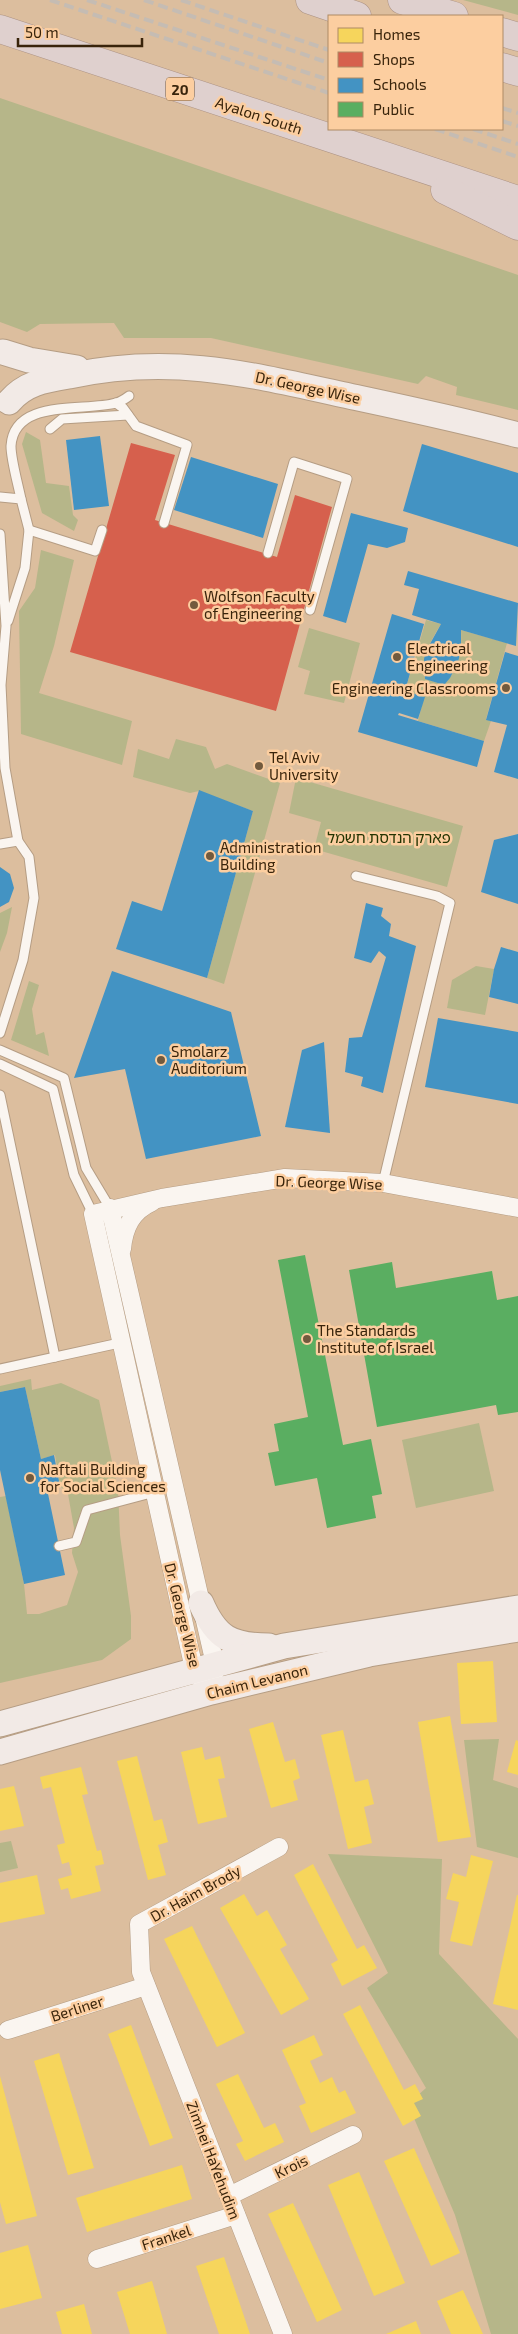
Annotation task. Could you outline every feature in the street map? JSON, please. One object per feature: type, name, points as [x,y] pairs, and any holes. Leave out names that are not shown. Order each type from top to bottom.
[{"type":"highway","points":[[310,0],[354,15]]},
{"type":"highway","points":[[402,0],[451,15]]},
{"type":"highway","name":"Ayalon South","points":[[0,29],[518,200]]},
{"type":"highway","points":[[503,32],[518,37]]},
{"type":"highway","points":[[503,66],[518,72]]},
{"type":"highway","points":[[361,148],[518,226]]},
{"type":"main road","name":"Dr. George Wise","points":[[1,352],[58,366],[94,370]]},
{"type":"main road","points":[[1,352],[14,371],[13,392],[4,407]]},
{"type":"main road","name":"Dr. George Wise","points":[[4,407],[17,392],[27,386],[94,370],[160,365],[191,366],[252,375],[518,435]]},
{"type":"main road","points":[[200,1603],[212,1626],[219,1633],[230,1639],[251,1645],[284,1646]]},
{"type":"main road","name":"Chaim Levanon","points":[[0,1724],[284,1646],[518,1608]]},
{"type":"main road","name":"Chaim Levanon","points":[[0,1752],[210,1692],[369,1654],[518,1629]]},
{"type":"street","name":"Dr. George Wise","points":[[205,1667],[200,1603],[131,1341],[93,1214],[110,1208],[162,1198],[285,1178],[383,1183],[518,1208]]},
{"type":"street","points":[[122,1266],[123,1241],[129,1221],[142,1208],[162,1198]]},
{"type":"street","name":"Dr. George Wise","points":[[110,1208],[122,1266],[131,1341],[155,1492],[205,1667],[210,1692]]},
{"type":"street","name":"Dr. Haim Brody","points":[[146,1986],[141,1972],[139,1924],[279,1847]]},
{"type":"street","name":"Berliner","points":[[8,2030],[146,1986]]},
{"type":"street","name":"Zimhei HaYehudim","points":[[146,1986],[283,2334]]},
{"type":"street","name":"Krois","points":[[229,2196],[353,2135]]},
{"type":"street","name":"Frankel","points":[[97,2259],[236,2215]]},
{"type":"lane","points":[[6,626],[25,568],[29,530],[11,447],[14,432],[24,420],[42,411],[116,403],[129,396],[128,415]]},
{"type":"lane","points":[[116,403],[136,426],[187,445],[164,523]]},
{"type":"lane","points":[[50,429],[62,419],[128,415]]},
{"type":"lane","points":[[268,553],[294,462],[347,479],[310,610]]},
{"type":"lane","points":[[0,497],[21,499]]},
{"type":"lane","points":[[29,530],[95,551],[102,530]]},
{"type":"lane","points":[[0,534],[6,626],[1,685],[5,768],[18,841],[29,857],[34,898],[23,960],[0,1033]]},
{"type":"lane","points":[[0,844],[18,841]]},
{"type":"lane","points":[[356,876],[437,896],[450,904],[383,1183]]},
{"type":"lane","points":[[0,1050],[64,1078],[86,1168],[110,1208]]},
{"type":"lane","points":[[0,1064],[53,1089],[74,1175],[93,1214]]},
{"type":"lane","points":[[0,1095],[55,1357]]},
{"type":"lane","points":[[0,1369],[131,1341]]},
{"type":"lane","points":[[59,1546],[76,1542],[87,1510],[155,1492]]},
{"type":"green space","points":[[463,0],[518,0],[518,15]]},
{"type":"green space","points":[[0,98],[518,275],[518,410],[456,395],[457,387],[426,376],[418,384],[211,338],[124,338],[114,323],[40,324],[27,332],[0,322]]},
{"type":"green space","points":[[26,432],[40,440],[46,483],[69,486],[73,515],[78,520],[74,531],[42,513],[22,444]]},
{"type":"green space","points":[[41,550],[74,560],[54,646],[39,693],[132,721],[122,765],[21,734],[19,611],[35,588]]},
{"type":"green space","points":[[426,620],[441,624],[433,637],[426,656],[425,678],[443,685],[456,666],[461,645],[461,630],[507,643],[486,719],[491,721],[484,741],[418,721],[424,697],[405,691]]},
{"type":"green space","points":[[309,628],[360,643],[344,703],[304,694],[310,671],[298,667]]},
{"type":"green space","points":[[176,739],[206,747],[215,769],[227,764],[280,783],[224,984],[207,978],[253,811],[199,791],[190,793],[133,777],[138,749],[169,759]]},
{"type":"green space","name":"פארק הנדסת חשמל","points":[[296,778],[463,826],[447,887],[314,849],[321,822],[289,813]]},
{"type":"green space","points":[[12,907],[7,933],[0,952],[0,913]]},
{"type":"green space","points":[[476,966],[494,969],[485,1015],[447,1008],[452,980]]},
{"type":"green space","points":[[29,981],[39,985],[32,1009],[36,1035],[44,1032],[49,1056],[11,1040]]},
{"type":"green space","points":[[31,1379],[32,1390],[61,1383],[99,1400],[118,1490],[120,1535],[131,1616],[131,1639],[102,1660],[0,1683],[0,1497],[6,1496],[24,1584],[27,1614],[39,1614],[67,1605],[78,1572],[72,1553],[74,1528],[68,1494],[60,1486],[55,1455],[41,1459],[25,1387],[0,1392],[0,1386]]},
{"type":"green space","points":[[479,1423],[494,1491],[416,1508],[402,1440]]},
{"type":"green space","points":[[499,1739],[493,1780],[518,1788],[518,1858],[477,1847],[464,1740]]},
{"type":"green space","points":[[11,1841],[18,1868],[0,1872],[0,1843]]},
{"type":"green space","points":[[328,1854],[442,1859],[439,1954],[518,2039],[518,2334],[491,2334],[455,2215],[408,2104],[426,2088],[367,1988],[388,1973]]},
{"type":"building: Homes","points":[[493,1661],[497,1722],[461,1724],[457,1663]]},
{"type":"building: Homes","points":[[450,1716],[471,1837],[438,1842],[418,1722]]},
{"type":"building: Homes","points":[[273,1722],[285,1762],[295,1759],[300,1778],[293,1781],[298,1800],[271,1808],[249,1729]]},
{"type":"building: Homes","points":[[343,1730],[355,1782],[368,1779],[374,1804],[364,1807],[372,1843],[348,1849],[321,1735]]},
{"type":"building: Homes","points":[[516,1740],[518,1741],[518,1775],[507,1772]]},
{"type":"building: Homes","points":[[202,1747],[205,1760],[220,1756],[225,1778],[218,1779],[227,1817],[198,1824],[181,1752]]},
{"type":"building: Homes","points":[[137,1756],[154,1821],[162,1819],[168,1842],[158,1845],[166,1875],[148,1880],[117,1761]]},
{"type":"building: Homes","points":[[81,1767],[88,1794],[82,1795],[97,1851],[101,1850],[104,1864],[95,1866],[101,1891],[71,1899],[68,1888],[61,1890],[58,1879],[72,1875],[69,1862],[62,1864],[57,1845],[65,1843],[51,1787],[43,1789],[40,1777]]},
{"type":"building: Homes","points":[[14,1786],[24,1826],[0,1831],[0,1789]]},
{"type":"building: Homes","points":[[471,1855],[493,1861],[472,1946],[450,1941],[459,1902],[446,1899],[453,1873],[466,1877]]},
{"type":"building: Homes","points":[[313,1864],[357,1949],[364,1945],[377,1968],[342,1986],[331,1964],[338,1960],[294,1875]]},
{"type":"building: Homes","points":[[37,1875],[45,1914],[0,1923],[0,1883]]},
{"type":"building: Homes","points":[[244,1894],[257,1916],[267,1910],[287,1945],[280,1949],[309,1999],[281,2015],[220,1908]]},
{"type":"building: Homes","points":[[518,1895],[518,2010],[493,2004]]},
{"type":"building: Homes","points":[[192,1926],[245,2033],[217,2047],[164,1939]]},
{"type":"building: Homes","points":[[360,2005],[404,2090],[415,2084],[423,2099],[414,2103],[421,2116],[403,2126],[343,2014]]},
{"type":"building: Homes","points":[[131,2025],[173,2138],[150,2146],[108,2034]]},
{"type":"building: Homes","points":[[314,2035],[323,2055],[310,2061],[320,2083],[332,2077],[339,2093],[345,2090],[356,2113],[311,2133],[299,2106],[306,2103],[282,2050]]},
{"type":"building: Homes","points":[[59,2053],[94,2168],[68,2175],[34,2061]]},
{"type":"building: Homes","points":[[238,2074],[264,2128],[275,2123],[284,2142],[245,2161],[236,2144],[243,2141],[216,2084]]},
{"type":"building: Homes","points":[[0,2076],[37,2216],[6,2224],[0,2202]]},
{"type":"building: Homes","points":[[414,2148],[460,2253],[431,2266],[384,2161]]},
{"type":"building: Homes","points":[[182,2165],[192,2199],[87,2232],[76,2198]]},
{"type":"building: Homes","points":[[359,2172],[405,2283],[374,2296],[328,2185]]},
{"type":"building: Homes","points":[[293,2203],[342,2310],[317,2322],[268,2214]]},
{"type":"building: Homes","points":[[28,2245],[42,2298],[0,2309],[0,2253]]},
{"type":"building: Homes","points":[[224,2257],[250,2334],[219,2334],[196,2266]]},
{"type":"building: Homes","points":[[152,2281],[167,2334],[130,2334],[117,2292]]},
{"type":"building: Homes","points":[[463,2290],[483,2334],[451,2334],[437,2301]]},
{"type":"building: Homes","points":[[84,2304],[92,2334],[62,2334],[56,2312]]},
{"type":"building: Homes","points":[[416,2321],[421,2334],[386,2334]]},
{"type":"building: Shops","name":"Wolfson Faculty of Engineering","points":[[131,443],[175,455],[155,520],[277,557],[295,495],[332,507],[276,711],[70,652]]},
{"type":"building: Schools","points":[[100,436],[109,506],[74,510],[66,440]]},
{"type":"building: Schools","points":[[422,444],[518,473],[518,547],[403,511]]},
{"type":"building: Schools","points":[[191,457],[278,484],[263,538],[174,510]]},
{"type":"building: Schools","points":[[351,513],[408,528],[405,542],[387,548],[368,544],[346,623],[323,616]]},
{"type":"building: Schools","points":[[408,571],[518,603],[516,646],[461,630],[461,650],[458,662],[450,678],[444,685],[425,679],[424,659],[426,651],[441,624],[412,615],[419,589],[404,585]]},
{"type":"building: Schools","name":"Electrical Engineering","points":[[392,614],[424,624],[405,691],[425,697],[418,719],[399,713],[398,715],[484,741],[477,767],[358,732]]},
{"type":"building: Schools","name":"Engineering Classrooms","points":[[505,652],[518,656],[518,779],[494,772],[507,725],[486,720]]},
{"type":"building: Schools","name":"Administration Building","points":[[199,790],[253,811],[207,978],[116,949],[132,901],[162,911]]},
{"type":"building: Schools","points":[[518,834],[518,904],[481,892],[494,840]]},
{"type":"building: Schools","points":[[0,867],[10,874],[14,888],[9,902],[0,907]]},
{"type":"building: Schools","points":[[366,903],[383,908],[381,916],[391,924],[389,936],[416,946],[383,1093],[361,1086],[363,1077],[345,1072],[349,1038],[362,1037],[386,957],[379,951],[371,963],[354,958]]},
{"type":"building: Schools","points":[[501,947],[518,952],[518,1004],[489,997],[494,969]]},
{"type":"building: Schools","name":"Smolarz Auditorium","points":[[112,971],[231,1012],[261,1136],[146,1159],[125,1069],[74,1078]]},
{"type":"building: Schools","points":[[438,1018],[518,1032],[518,1104],[425,1087]]},
{"type":"building: Schools","points":[[324,1042],[330,1133],[285,1127],[302,1050]]},
{"type":"building: Schools","name":"Naftali Building for Social Sciences","points":[[25,1387],[41,1459],[54,1455],[60,1486],[47,1489],[65,1575],[24,1584],[0,1470],[0,1392]]},
{"type":"building: Public","name":"The Standards Institute of Israel","points":[[305,1255],[343,1445],[371,1439],[382,1494],[372,1496],[376,1518],[327,1528],[317,1478],[275,1486],[268,1453],[279,1451],[274,1424],[308,1417],[278,1260]]},
{"type":"building: Public","name":"The Standards Institute of Israel","points":[[392,1262],[396,1288],[492,1271],[497,1300],[518,1296],[518,1412],[498,1415],[496,1405],[377,1427],[349,1270]]},
{"type":"railway","points":[[50,0],[328,93]]},
{"type":"railway","points":[[87,0],[328,80]]},
{"type":"railway","points":[[144,0],[328,63]]},
{"type":"railway","points":[[181,0],[328,50]]},
{"type":"railway","points":[[503,108],[518,113]]},
{"type":"railway","points":[[503,121],[518,126]]},
{"type":"railway","points":[[438,130],[518,157]]},
{"type":"railway","points":[[476,130],[518,144]]},
{"type":"place","name":"Wolfson Faculty of Engineering","points":[[194,605]]},
{"type":"place","name":"Electrical Engineering","points":[[397,657]]},
{"type":"place","name":"Engineering Classrooms","points":[[506,688]]},
{"type":"place","name":"Tel Aviv University","points":[[259,766]]},
{"type":"place","name":"Administration Building","points":[[210,856]]},
{"type":"place","name":"Smolarz Auditorium","points":[[161,1060]]},
{"type":"place","name":"The Standards Institute of Israel","points":[[307,1339]]},
{"type":"place","name":"Naftali Building for Social Sciences","points":[[30,1478]]}]
